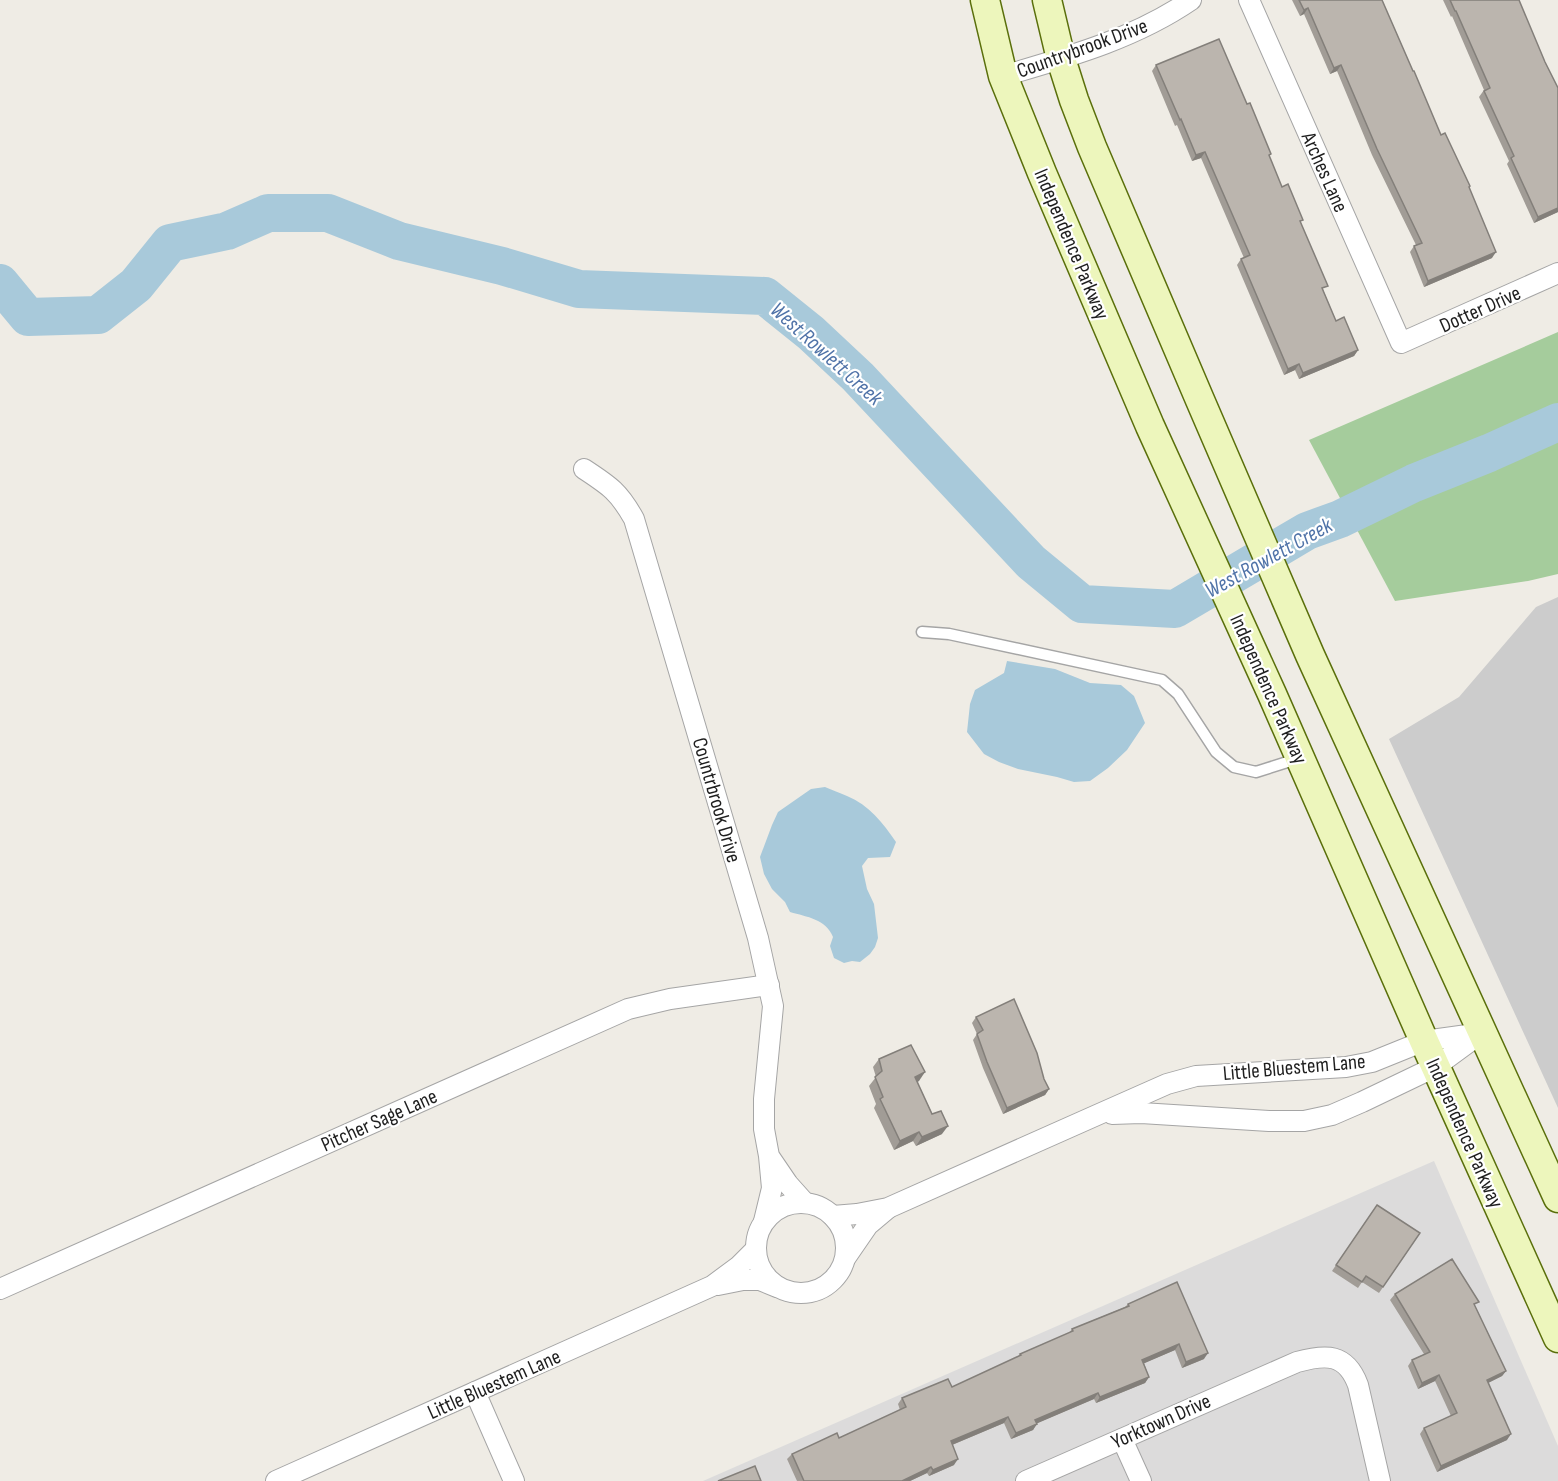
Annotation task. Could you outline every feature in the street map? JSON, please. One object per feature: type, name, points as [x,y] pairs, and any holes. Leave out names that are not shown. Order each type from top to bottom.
[{"type":"main road","name":"Independence Parkway","points":[[984,0],[1003,76],[1150,426],[1272,694],[1435,1067],[1558,1338]]},
{"type":"main road","points":[[1047,0],[1061,59],[1092,147],[1310,655],[1558,1198]]},
{"type":"street","name":"Countrybrook Drive","points":[[1003,76],[1110,42],[1161,19],[1191,0]]},
{"type":"street","name":"Arches Lane","points":[[1249,0],[1401,344]]},
{"type":"street","name":"Dotter Drive","points":[[1401,344],[1558,273]]},
{"type":"street","name":"Countrbrook Drive","points":[[584,469],[609,485],[624,500],[634,519],[758,938],[773,1006],[764,1099],[764,1129],[772,1188],[764,1221]]},
{"type":"street","name":"Pitcher Sage Lane","points":[[0,1289],[628,1009],[670,999],[769,985]]},
{"type":"street","name":"Little Bluestem Lane","points":[[833,1216],[888,1208],[1167,1084],[1196,1076],[1346,1067],[1372,1062],[1424,1041],[1482,1032]]},
{"type":"street","name":"Little Bluestem Lane","points":[[1097,1114],[1141,1113],[1304,1121],[1332,1115],[1435,1067],[1482,1032]]},
{"type":"street","name":"Countrbrook Drive","points":[[769,1156],[788,1184],[805,1203]]},
{"type":"street","points":[[805,1203],[820,1207],[833,1216],[842,1228],[846,1242],[846,1257],[841,1270],[831,1281],[819,1289],[805,1293],[791,1292],[777,1287],[766,1278],[755,1250],[757,1235],[764,1221],[775,1210],[790,1204],[805,1203]]},
{"type":"street","name":"Little Bluestem Lane","points":[[846,1257],[868,1225],[888,1208]]},
{"type":"street","name":"Little Bluestem Lane","points":[[276,1481],[712,1286],[739,1266],[755,1250]]},
{"type":"street","name":"Little Bluestem Lane","points":[[712,1286],[743,1280],[760,1280],[777,1287]]},
{"type":"street","name":"Yorktown Drive","points":[[1026,1481],[1297,1362],[1325,1357],[1345,1363],[1353,1372],[1380,1481]]},
{"type":"street","points":[[475,1392],[514,1481]]},
{"type":"street","points":[[1122,1439],[1141,1481]]},
{"type":"lane","points":[[922,632],[949,634],[1162,680],[1178,694],[1216,752],[1234,767],[1256,772],[1300,758]]},
{"type":"shaded area","points":[[1558,597],[1558,1108],[1389,739],[1459,697],[1536,607]]},
{"type":"shaded area","points":[[1434,1161],[1558,1446],[1558,1481],[703,1481]]},
{"type":"green space","points":[[1558,332],[1558,574],[1528,581],[1395,601],[1309,440]]},
{"type":"water","points":[[1007,661],[1055,669],[1090,683],[1121,685],[1134,696],[1145,723],[1127,750],[1090,781],[1074,782],[1018,769],[999,762],[984,754],[967,732],[970,704],[975,690],[1004,673]]},
{"type":"water","points":[[825,787],[862,804],[881,821],[896,842],[890,857],[868,858],[862,866],[867,889],[874,904],[878,938],[870,954],[860,962],[844,963],[834,958],[830,946],[833,937],[826,926],[821,922],[790,912],[785,902],[772,889],[764,874],[760,857],[778,812],[811,789]]},
{"type":"building","points":[[1299,0],[1382,0],[1441,135],[1445,133],[1470,186],[1496,252],[1428,281],[1414,246],[1422,243],[1377,149],[1341,65],[1334,68],[1308,8],[1304,10]]},
{"type":"building","points":[[1450,0],[1519,0],[1558,88],[1558,208],[1538,217],[1511,158],[1514,156],[1484,91],[1490,88]]},
{"type":"building","points":[[1219,39],[1247,104],[1250,103],[1282,187],[1288,184],[1303,220],[1300,221],[1328,286],[1322,288],[1336,321],[1344,317],[1358,350],[1303,373],[1299,364],[1288,369],[1241,259],[1250,255],[1205,152],[1196,155],[1156,65]]},
{"type":"building","points":[[1014,999],[1037,1053],[1049,1089],[1007,1108],[977,1034],[983,1030],[976,1017]]},
{"type":"building","points":[[911,1045],[925,1072],[915,1077],[932,1114],[941,1111],[948,1126],[922,1137],[919,1132],[900,1141],[880,1099],[883,1097],[875,1077],[882,1071],[879,1059]]},
{"type":"building","points":[[1377,1205],[1420,1233],[1383,1287],[1366,1276],[1362,1282],[1336,1265]]},
{"type":"building","points":[[1452,1259],[1479,1302],[1474,1304],[1506,1371],[1487,1380],[1511,1434],[1441,1466],[1424,1428],[1457,1413],[1439,1375],[1422,1383],[1412,1360],[1430,1352],[1395,1294]]},
{"type":"building","points":[[1177,1282],[1208,1353],[1186,1362],[1179,1344],[1142,1360],[1149,1377],[1100,1397],[1098,1393],[1035,1420],[1037,1424],[1016,1433],[1008,1417],[951,1441],[958,1459],[933,1470],[931,1467],[902,1481],[804,1481],[792,1454],[837,1433],[839,1438],[906,1407],[902,1398],[948,1379],[952,1387],[1073,1331],[1072,1329],[1129,1306],[1128,1304]]},
{"type":"building","points":[[755,1466],[761,1481],[718,1481]]},
{"type":"waterway","name":"West Rowlett Creek","points":[[0,283],[28,317],[98,315],[136,285],[170,243],[227,231],[268,213],[328,213],[399,241],[502,266],[579,289],[765,296],[811,333],[858,377],[1031,562],[1082,604],[1175,609],[1307,531],[1340,519],[1414,483],[1558,422]]}]
